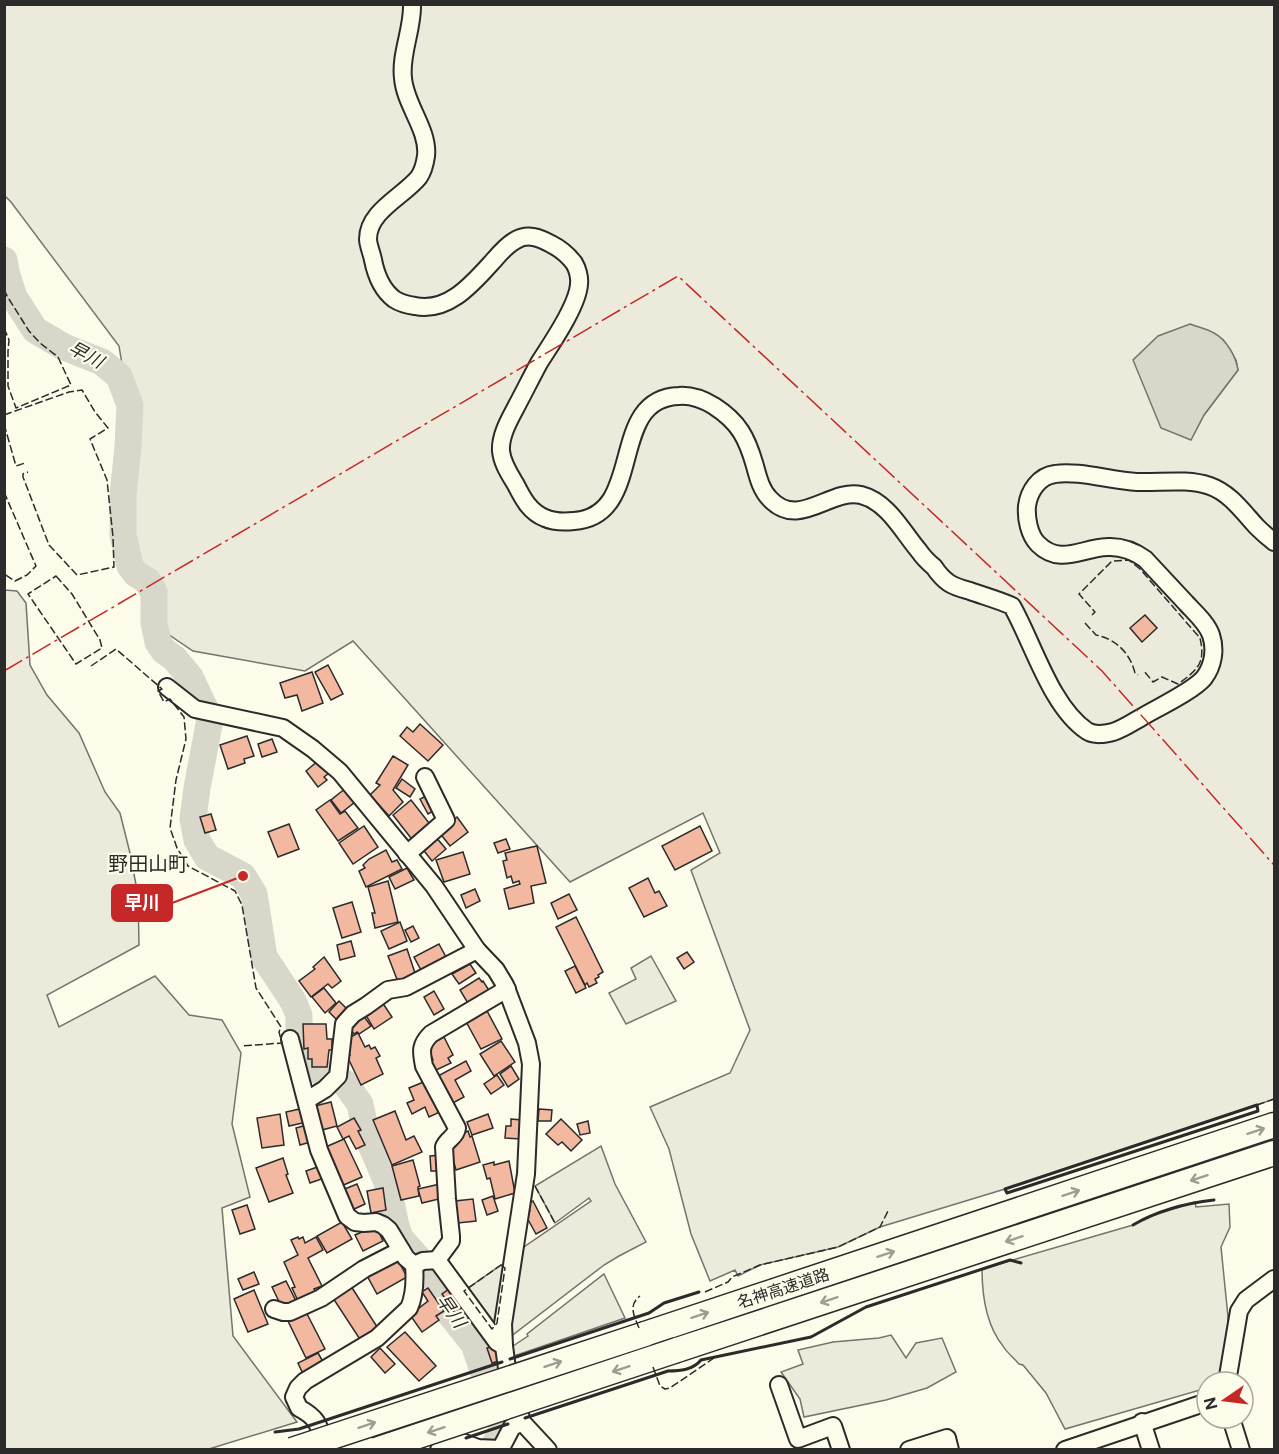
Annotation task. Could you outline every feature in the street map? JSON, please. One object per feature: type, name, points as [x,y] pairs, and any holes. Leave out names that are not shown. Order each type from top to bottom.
[{"type":"highway","name":"名神高速道路","points":[[292,1449],[1275,1125]]},
{"type":"highway","name":"名神高速道路","points":[[376,1449],[1275,1153]]},
{"type":"street","points":[[412,4],[402,79],[411,109],[422,129],[427,151],[420,176],[382,210],[371,225],[368,239],[376,274],[382,286],[395,299],[422,308],[434,307],[453,299],[474,283],[498,256],[518,239],[528,236],[537,237],[563,250],[577,266],[580,282],[576,296],[565,321],[537,367],[507,425],[501,451],[504,463],[526,505],[540,516],[555,521],[569,522],[595,517],[608,506],[621,478],[638,422],[646,409],[656,402],[678,396],[707,402],[727,414],[744,435],[760,485],[770,500],[781,507],[795,511],[808,509],[839,496],[859,494],[888,511],[920,553],[947,582],[1012,606],[1039,663],[1063,706],[1083,728],[1098,734],[1116,731],[1185,693],[1203,680],[1211,666],[1214,649],[1211,634],[1160,574],[1135,552],[1123,548],[1107,547],[1060,556],[1048,552],[1037,543],[1031,532],[1027,516],[1032,490],[1041,480],[1054,474],[1071,473],[1135,482],[1187,482],[1210,486],[1228,495],[1275,543]]},
{"type":"street","points":[[167,687],[195,710],[283,728],[340,772],[434,886],[477,950],[496,970],[507,989],[527,1043],[531,1064],[526,1168],[503,1324],[504,1346],[507,1369],[522,1422],[548,1449]]},
{"type":"street","points":[[407,854],[446,820],[425,777]]},
{"type":"street","points":[[307,1100],[325,1089],[335,1079],[344,1024],[353,1014],[388,990],[405,987],[477,950]]},
{"type":"street","points":[[326,1449],[316,1421],[310,1413],[298,1408],[294,1397],[298,1388],[305,1381],[377,1338],[409,1308],[415,1278],[423,1262],[451,1242],[444,1147],[455,1135],[457,1128],[424,1066],[422,1047],[424,1040],[436,1030],[507,989]]},
{"type":"street","points":[[290,1039],[319,1150],[347,1216],[363,1224],[376,1222],[383,1225],[406,1258],[423,1262],[497,1342],[504,1346]]},
{"type":"street","points":[[274,1309],[290,1312],[321,1298],[364,1269],[401,1250]]},
{"type":"street","points":[[1229,1370],[1239,1311],[1246,1300],[1274,1282]]},
{"type":"street","points":[[779,1385],[798,1438],[833,1426],[841,1449]]},
{"type":"street","points":[[1065,1449],[1195,1406]]},
{"type":"street","points":[[439,1449],[462,1442],[478,1448],[496,1449],[512,1427],[522,1422]]},
{"type":"street","points":[[1142,1422],[1151,1449]]},
{"type":"street","points":[[1235,1430],[1241,1449]]},
{"type":"street","points":[[909,1449],[946,1438],[950,1449]]},
{"type":"shaded area","points":[[4,5],[1274,5],[1274,1099],[1005,1189],[880,1227],[838,1247],[760,1265],[738,1276],[735,1270],[710,1281],[691,1234],[669,1149],[650,1107],[730,1073],[750,1030],[691,870],[720,853],[703,813],[570,882],[353,641],[305,671],[193,651],[162,630],[128,573],[121,495],[134,438],[119,346],[5,196]],"holes":[[[1223,340],[1236,360],[1238,370],[1204,415],[1191,439]]]},
{"type":"shaded area","points":[[1190,324],[1219,336],[1233,354],[1238,370],[1204,415],[1191,440],[1161,428],[1133,360],[1158,336]]},
{"type":"shaded area","points":[[4,590],[17,591],[26,603],[30,665],[47,695],[79,733],[105,792],[120,813],[138,895],[139,945],[47,995],[59,1027],[155,976],[189,1015],[222,1020],[241,1053],[232,1124],[250,1197],[222,1208],[233,1336],[297,1422],[209,1449],[5,1449]]},
{"type":"shaded area","points":[[651,956],[676,1001],[626,1024],[609,993],[636,979],[631,968]]},
{"type":"shaded area","points":[[601,1146],[615,1184],[646,1242],[604,1265],[510,1337],[521,1249],[591,1201],[589,1198],[555,1223],[535,1186]]},
{"type":"shaded area","points":[[1195,1202],[1196,1207],[1229,1204],[1230,1227],[1221,1247],[1228,1317],[1226,1368],[1224,1370],[1195,1370],[1195,1391],[1065,1429],[1046,1393],[1023,1365],[1006,1351],[997,1338],[984,1299],[982,1269],[1133,1225],[1145,1218]]},
{"type":"shaded area","points":[[501,1265],[505,1268],[497,1323],[492,1329],[464,1291]]},
{"type":"shaded area","points":[[604,1274],[625,1318],[514,1356],[513,1346]]},
{"type":"shaded area","points":[[891,1335],[906,1358],[916,1343],[942,1338],[956,1372],[927,1388],[886,1400],[804,1417],[800,1399],[781,1372],[803,1364],[798,1350],[833,1342]]},
{"type":"building","points":[[1145,615],[1157,628],[1142,642],[1130,628]]},
{"type":"building","points":[[328,665],[343,694],[331,700],[315,672]]},
{"type":"building","points":[[312,672],[323,703],[302,711],[297,695],[285,698],[280,683]]},
{"type":"building","points":[[420,724],[443,745],[428,761],[400,736],[407,727],[413,732]]},
{"type":"building","points":[[247,736],[254,756],[244,759],[245,763],[228,769],[220,745]]},
{"type":"building","points":[[272,739],[277,752],[262,757],[258,744]]},
{"type":"building","points":[[393,756],[408,765],[393,790],[403,802],[389,816],[370,795],[380,785],[376,783]]},
{"type":"building","points":[[319,760],[329,773],[324,777],[327,780],[318,787],[306,771]]},
{"type":"building","points":[[402,779],[415,789],[410,797],[396,788]]},
{"type":"building","points":[[346,788],[355,802],[341,813],[331,800]]},
{"type":"building","points":[[430,794],[438,808],[428,814],[420,799]]},
{"type":"building","points":[[330,800],[340,814],[345,811],[358,828],[338,841],[316,810]]},
{"type":"building","points":[[411,800],[433,828],[414,842],[393,815]]},
{"type":"building","points":[[211,814],[216,830],[205,833],[200,817]]},
{"type":"building","points":[[457,817],[468,832],[450,846],[439,832]]},
{"type":"building","points":[[289,824],[299,849],[278,857],[268,832]]},
{"type":"building","points":[[364,826],[378,847],[353,864],[339,843]]},
{"type":"building","points":[[700,826],[712,851],[675,870],[662,846]]},
{"type":"building","points":[[434,835],[446,849],[432,861],[421,847]]},
{"type":"building","points":[[506,839],[510,849],[498,853],[494,843]]},
{"type":"building","points":[[537,846],[546,883],[531,886],[534,903],[509,909],[504,889],[520,884],[519,881],[513,883],[511,876],[507,878],[503,861],[507,860],[505,853]]},
{"type":"building","points":[[386,850],[392,862],[397,860],[402,869],[366,887],[359,871],[365,868],[363,865],[369,859]]},
{"type":"building","points":[[463,852],[470,874],[444,882],[436,860]]},
{"type":"building","points":[[407,868],[414,880],[395,889],[389,877]]},
{"type":"building","points":[[648,878],[655,893],[659,891],[667,906],[644,917],[629,888]]},
{"type":"building","points":[[388,881],[398,922],[375,928],[372,913],[375,913],[368,887]]},
{"type":"building","points":[[475,889],[480,901],[466,908],[461,895]]},
{"type":"building","points":[[569,894],[577,910],[558,919],[551,903]]},
{"type":"building","points":[[352,902],[361,932],[342,938],[333,908]]},
{"type":"building","points":[[576,917],[603,972],[595,979],[597,983],[589,987],[587,983],[585,985],[556,927]]},
{"type":"building","points":[[400,922],[407,941],[389,949],[381,931]]},
{"type":"building","points":[[413,926],[419,938],[411,942],[405,930]]},
{"type":"building","points":[[351,941],[355,956],[340,960],[337,945]]},
{"type":"building","points":[[439,944],[447,959],[422,972],[414,957]]},
{"type":"building","points":[[407,949],[416,976],[398,982],[388,956]]},
{"type":"building","points":[[687,952],[694,962],[684,969],[677,958]]},
{"type":"building","points":[[324,957],[341,981],[332,988],[328,984],[311,997],[299,981],[315,969],[313,967]]},
{"type":"building","points":[[470,964],[476,973],[459,984],[452,974]]},
{"type":"building","points":[[575,966],[586,988],[576,993],[565,971]]},
{"type":"building","points":[[479,978],[490,992],[469,1005],[460,990]]},
{"type":"building","points":[[324,988],[336,1003],[325,1013],[312,997]]},
{"type":"building","points":[[434,991],[444,1009],[434,1015],[424,997]]},
{"type":"building","points":[[339,1001],[350,1012],[340,1023],[329,1012]]},
{"type":"building","points":[[382,1002],[392,1017],[374,1029],[364,1012]]},
{"type":"building","points":[[486,1009],[502,1039],[481,1049],[464,1018]]},
{"type":"building","points":[[362,1014],[371,1026],[359,1034],[357,1032],[354,1034],[347,1025]]},
{"type":"building","points":[[303,1024],[326,1024],[327,1039],[332,1039],[332,1050],[329,1050],[327,1067],[312,1067],[312,1059],[308,1059],[308,1048],[304,1049]]},
{"type":"building","points":[[358,1033],[365,1047],[369,1045],[371,1049],[375,1047],[380,1056],[376,1058],[383,1074],[361,1085],[347,1056],[350,1055],[343,1041]]},
{"type":"building","points":[[444,1037],[453,1055],[448,1058],[451,1063],[432,1072],[428,1063],[433,1060],[427,1046]]},
{"type":"building","points":[[501,1041],[515,1062],[494,1076],[480,1054]]},
{"type":"building","points":[[466,1061],[471,1071],[455,1080],[464,1097],[451,1104],[436,1077]]},
{"type":"building","points":[[511,1066],[519,1079],[508,1087],[500,1074]]},
{"type":"building","points":[[497,1075],[504,1085],[491,1094],[484,1084]]},
{"type":"building","points":[[426,1081],[442,1111],[429,1117],[425,1107],[412,1114],[407,1103],[414,1100],[409,1088]]},
{"type":"building","points":[[331,1102],[337,1126],[322,1130],[315,1106]]},
{"type":"building","points":[[304,1108],[307,1122],[289,1126],[286,1112]]},
{"type":"building","points":[[539,1109],[552,1110],[551,1121],[538,1121]]},
{"type":"building","points":[[395,1111],[406,1140],[414,1136],[422,1152],[392,1165],[373,1120]]},
{"type":"building","points":[[280,1114],[284,1145],[262,1148],[257,1118]]},
{"type":"building","points":[[488,1114],[493,1128],[472,1135],[467,1122]]},
{"type":"building","points":[[354,1118],[361,1130],[358,1131],[365,1145],[356,1149],[349,1136],[343,1139],[337,1127]]},
{"type":"building","points":[[511,1119],[522,1120],[521,1139],[505,1138],[506,1126],[511,1126]]},
{"type":"building","points":[[561,1119],[582,1140],[571,1151],[562,1142],[558,1145],[546,1134]]},
{"type":"building","points":[[588,1121],[590,1133],[580,1135],[577,1124]]},
{"type":"building","points":[[310,1124],[314,1141],[300,1145],[296,1128]]},
{"type":"building","points":[[468,1131],[470,1137],[472,1136],[480,1162],[456,1170],[450,1148],[452,1141],[463,1137],[461,1134]]},
{"type":"building","points":[[344,1139],[362,1177],[339,1187],[321,1149]]},
{"type":"building","points":[[441,1155],[442,1171],[431,1171],[430,1156]]},
{"type":"building","points":[[283,1158],[293,1193],[269,1202],[256,1168]]},
{"type":"building","points":[[413,1160],[420,1186],[418,1187],[419,1196],[401,1200],[392,1166]]},
{"type":"building","points":[[509,1161],[515,1193],[495,1199],[490,1178],[487,1179],[483,1165]]},
{"type":"building","points":[[323,1165],[327,1177],[310,1183],[306,1171]]},
{"type":"building","points":[[357,1184],[365,1204],[350,1211],[340,1191]]},
{"type":"building","points":[[440,1184],[443,1198],[422,1203],[418,1189]]},
{"type":"building","points":[[383,1188],[386,1210],[371,1213],[367,1191]]},
{"type":"building","points":[[493,1196],[498,1211],[487,1215],[482,1200]]},
{"type":"building","points":[[473,1199],[476,1221],[458,1223],[455,1201]]},
{"type":"building","points":[[533,1201],[547,1228],[536,1234],[525,1214],[530,1211],[527,1204]]},
{"type":"building","points":[[247,1205],[255,1229],[240,1234],[232,1210]]},
{"type":"building","points":[[342,1222],[352,1239],[327,1253],[317,1236]]},
{"type":"building","points":[[376,1226],[383,1241],[363,1251],[355,1235]]},
{"type":"building","points":[[298,1237],[299,1239],[303,1237],[305,1243],[316,1237],[323,1250],[308,1258],[322,1286],[314,1289],[317,1295],[300,1305],[284,1262],[298,1255],[291,1240]]},
{"type":"building","points":[[396,1256],[407,1277],[377,1294],[365,1272]]},
{"type":"building","points":[[254,1272],[259,1284],[243,1290],[238,1279]]},
{"type":"building","points":[[286,1281],[297,1303],[283,1310],[272,1287]]},
{"type":"building","points":[[349,1283],[381,1333],[363,1344],[331,1295]]},
{"type":"building","points":[[452,1287],[465,1307],[455,1313],[442,1294]]},
{"type":"building","points":[[428,1288],[444,1311],[436,1316],[439,1320],[422,1332],[410,1315],[428,1301],[422,1292]]},
{"type":"building","points":[[254,1290],[268,1324],[248,1332],[234,1299]]},
{"type":"building","points":[[305,1310],[325,1349],[306,1358],[287,1319]]},
{"type":"building","points":[[405,1332],[436,1366],[419,1381],[387,1347]]},
{"type":"building","points":[[494,1346],[499,1361],[492,1363],[487,1348]]},
{"type":"building","points":[[380,1348],[395,1364],[385,1373],[371,1357]]},
{"type":"building","points":[[318,1353],[325,1365],[304,1376],[298,1363]]},
{"type":"waterway","name":"早川","points":[[4,260],[14,297],[35,330],[64,347],[102,362],[119,376],[130,405],[123,495],[123,535],[130,566],[136,574],[148,581],[154,592],[154,623],[158,642],[190,677],[210,719],[193,819],[197,840],[207,857],[243,876],[254,894],[264,957],[293,1001],[299,1015],[299,1049],[303,1062],[345,1083],[360,1104],[366,1133],[387,1182],[400,1238],[417,1257],[447,1310],[474,1344],[502,1426],[492,1450]]},
{"type":"fence","points":[[4,289],[29,331],[58,357],[71,385],[16,408],[8,386],[9,340],[4,328]]},
{"type":"fence","points":[[4,415],[69,392],[82,390],[108,428],[90,439],[107,480],[114,567],[77,575],[49,545],[23,477],[23,474],[28,472]]},
{"type":"fence","points":[[4,424],[16,466],[25,463]]},
{"type":"fence","points":[[4,492],[36,566],[27,575],[15,581],[4,574]]},
{"type":"fence","points":[[1092,615],[1095,612],[1079,594],[1112,561],[1129,560],[1140,569],[1200,638],[1202,647],[1198,666],[1178,684],[1162,677],[1153,682],[1144,671]]},
{"type":"fence","points":[[56,576],[72,594],[100,640],[102,648],[76,664],[28,594],[56,576]]},
{"type":"fence","points":[[1085,623],[1096,635],[1110,640],[1121,648],[1138,675]]},
{"type":"fence","points":[[91,666],[116,649],[162,689],[158,691],[164,702],[170,699],[184,717],[186,739],[176,780],[170,828],[177,848],[188,866],[235,891],[242,905],[256,988],[281,1027],[279,1032],[282,1043],[241,1046]]},
{"type":"fence","points":[[1257,1105],[1274,1099]]},
{"type":"fence","points":[[535,1186],[555,1223]]},
{"type":"fence","points":[[705,1292],[760,1265],[838,1247],[880,1227],[888,1211]]},
{"type":"fence","points":[[501,1265],[505,1268],[497,1323],[492,1329],[464,1291],[501,1265]]},
{"type":"fence","points":[[639,1328],[633,1307],[640,1296]]},
{"type":"fence","points":[[653,1367],[660,1386],[665,1389],[670,1388],[714,1358]]},
{"type":"wall","points":[[1257,1105],[1258,1111],[1007,1193],[1005,1189],[1257,1105]]},
{"type":"wall","points":[[1133,1225],[1172,1208],[1214,1200]]},
{"type":"wall","points":[[525,1418],[668,1371],[690,1368],[701,1360],[811,1337],[866,1307],[1010,1260],[1021,1263]]},
{"type":"wall","points":[[510,1359],[649,1313],[664,1303],[699,1292]]},
{"type":"wall","points":[[275,1432],[299,1429],[502,1362]]},
{"type":"wall","points":[[466,1438],[508,1424]]},
{"type":"power","points":[[4,671],[678,276],[1102,671],[1274,865]]},
{"type":"place","name":"早川","points":[[243,876]]},
{"type":"district","name":"野田山町","points":[[148,864]]}]
